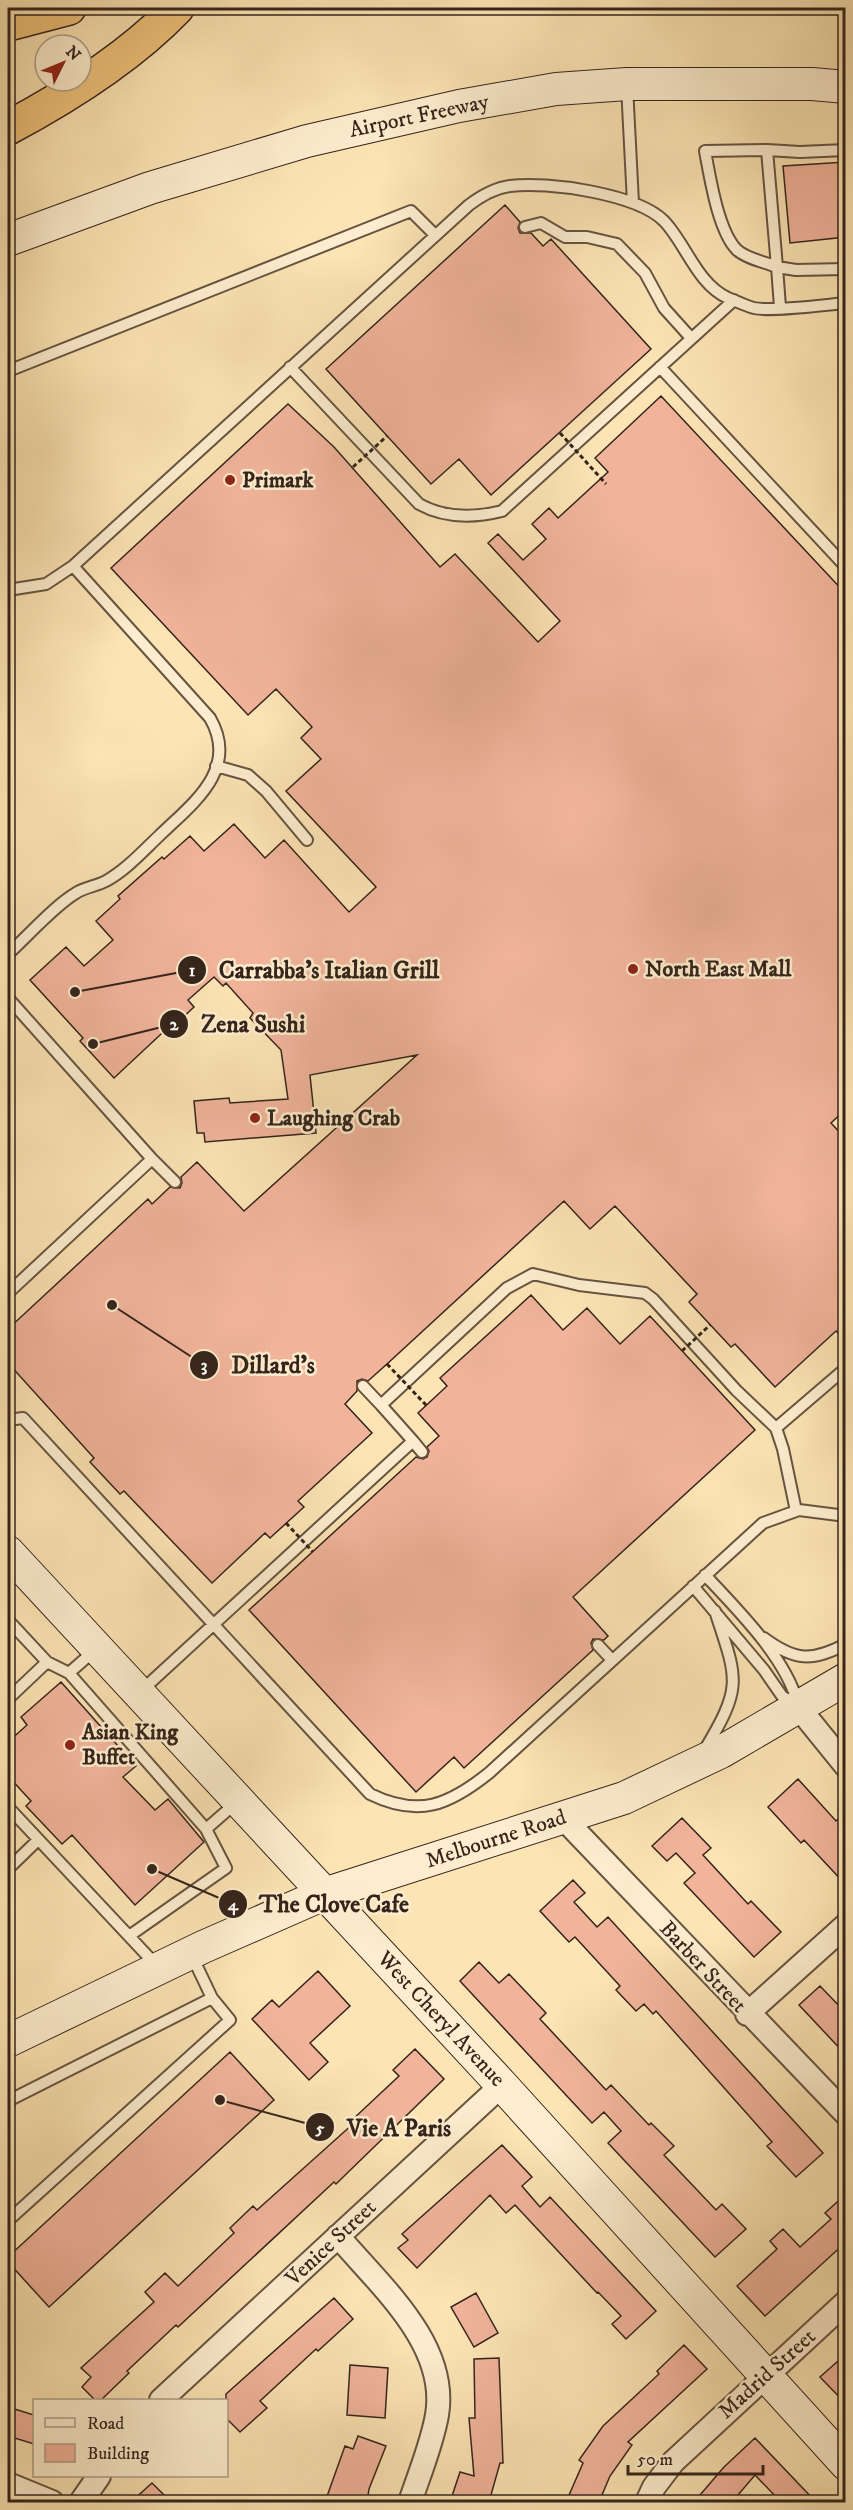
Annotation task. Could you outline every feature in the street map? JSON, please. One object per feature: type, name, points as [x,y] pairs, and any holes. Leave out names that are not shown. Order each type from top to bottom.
[{"type":"highway","points":[[8,24],[69,8]]},
{"type":"highway","points":[[8,128],[43,109],[99,73],[138,43],[177,8]]},
{"type":"main road","name":"Airport Freeway","points":[[8,240],[150,188],[307,141],[470,104],[556,89],[627,84],[812,84],[846,87]]},
{"type":"main road","name":"West Cheryl Avenue","points":[[14,1565],[97,1649],[502,2085],[846,2464]]},
{"type":"main road","name":"Melbourne Road","points":[[8,2041],[191,1953],[324,1894],[624,1798],[698,1762],[799,1707],[846,1678]]},
{"type":"street","points":[[799,1707],[846,1766]]},
{"type":"street","name":"Barber Street","points":[[564,1819],[747,2014],[846,2114]]},
{"type":"street","points":[[747,2014],[846,1925]]},
{"type":"street","name":"Venice Street","points":[[162,2399],[502,2085]]},
{"type":"street","points":[[338,2236],[412,2324],[430,2357],[437,2384],[437,2414],[410,2502]]},
{"type":"street","name":"Madrid Street","points":[[647,2502],[654,2487],[673,2462],[846,2302]]},
{"type":"street","points":[[81,2502],[98,2477]]},
{"type":"street","points":[[8,2484],[51,2502]]},
{"type":"lane","points":[[627,84],[633,203]]},
{"type":"lane","points":[[767,150],[780,307]]},
{"type":"lane","points":[[846,150],[800,153],[767,150],[705,151],[713,191],[729,238],[738,251],[777,267],[796,270],[846,269]]},
{"type":"lane","points":[[8,590],[46,584],[73,566],[435,235],[487,193],[508,186],[533,184],[600,193],[633,203],[663,221],[703,276],[726,296],[755,308],[846,303]]},
{"type":"lane","points":[[8,371],[411,211],[435,235]]},
{"type":"lane","points":[[525,228],[541,223],[565,237],[587,237],[617,244],[645,273],[664,308],[691,338]]},
{"type":"lane","points":[[290,367],[419,504],[432,511],[480,516],[502,511],[735,300]]},
{"type":"lane","points":[[660,367],[846,567]]},
{"type":"lane","points":[[8,954],[77,892],[105,882],[132,862],[200,797],[213,779],[220,754],[216,728],[210,718],[73,566]]},
{"type":"lane","points":[[216,766],[248,775],[266,791],[307,840]]},
{"type":"lane","points":[[8,998],[175,1182]]},
{"type":"lane","points":[[8,1293],[152,1159]]},
{"type":"lane","points":[[381,1405],[507,1288],[533,1274],[579,1285],[645,1293],[736,1390],[776,1428],[783,1449],[795,1511]]},
{"type":"lane","points":[[776,1428],[846,1368]]},
{"type":"lane","points":[[363,1386],[422,1452]]},
{"type":"lane","points":[[8,1420],[23,1418],[370,1794],[388,1802],[411,1807],[445,1803],[470,1788],[528,1739],[763,1523],[795,1511],[846,1516]]},
{"type":"lane","points":[[138,1694],[413,1441]]},
{"type":"lane","points":[[705,1575],[756,1633],[794,1688],[799,1707]]},
{"type":"lane","points":[[693,1586],[764,1670],[782,1696],[799,1707]]},
{"type":"lane","points":[[698,1762],[725,1714],[734,1688],[733,1672],[715,1611]]},
{"type":"lane","points":[[8,1620],[47,1662],[69,1673],[206,1829],[226,1868],[129,1936]]},
{"type":"lane","points":[[756,1633],[788,1653],[804,1658],[818,1657],[846,1644]]},
{"type":"lane","points":[[598,1645],[612,1660]]},
{"type":"lane","points":[[69,1673],[97,1649]]},
{"type":"lane","points":[[8,1699],[47,1662]]},
{"type":"lane","points":[[206,1829],[238,1801]]},
{"type":"lane","points":[[8,1807],[159,1968]]},
{"type":"lane","points":[[8,1869],[39,1840]]},
{"type":"lane","points":[[8,2212],[12,2217],[230,2020],[212,1998],[191,1953]]},
{"type":"lane","points":[[8,2101],[212,1998]]},
{"type":"path","points":[[560,433],[606,484]]},
{"type":"path","points":[[353,467],[387,436]]},
{"type":"path","points":[[682,1351],[710,1325]]},
{"type":"path","points":[[387,1364],[426,1405]]},
{"type":"path","points":[[286,1523],[313,1551]]},
{"type":"building","points":[[846,162],[846,237],[790,243],[783,166]]},
{"type":"building","points":[[505,205],[520,222],[518,228],[520,233],[531,233],[543,246],[551,239],[651,349],[491,495],[459,459],[431,484],[326,369]]},
{"type":"building","name":"North East Mall","points":[[661,396],[846,594],[846,1109],[831,1123],[846,1139],[846,1341],[836,1331],[775,1387],[735,1344],[731,1347],[689,1302],[697,1294],[615,1206],[590,1229],[564,1201],[368,1381],[362,1379],[357,1381],[357,1391],[345,1404],[372,1433],[298,1501],[304,1507],[270,1538],[265,1533],[212,1583],[124,1491],[120,1494],[90,1462],[94,1458],[8,1363],[8,1329],[148,1199],[152,1204],[170,1187],[180,1188],[181,1177],[197,1162],[244,1211],[417,1055],[310,1075],[316,1133],[205,1142],[204,1133],[197,1133],[194,1101],[229,1098],[230,1103],[288,1099],[281,1050],[250,1018],[253,1013],[226,983],[223,986],[214,977],[188,1000],[194,1007],[177,1023],[175,1021],[114,1078],[80,1041],[83,1038],[30,980],[66,947],[84,966],[113,940],[96,921],[120,899],[118,896],[190,836],[204,851],[234,824],[265,858],[284,840],[349,912],[376,887],[286,791],[321,759],[301,738],[312,727],[276,689],[248,715],[111,568],[288,404],[334,447],[440,567],[455,554],[538,642],[560,621],[488,543],[498,534],[523,560],[546,539],[532,524],[549,508],[558,518],[608,472],[595,458]]},
{"type":"building","points":[[531,1295],[563,1330],[587,1308],[620,1344],[650,1316],[755,1430],[573,1597],[608,1636],[604,1640],[593,1639],[591,1643],[593,1650],[464,1768],[454,1757],[416,1792],[249,1610],[416,1457],[423,1459],[427,1457],[429,1451],[427,1447],[439,1436],[418,1413],[447,1386],[440,1378]]},
{"type":"building","points":[[61,1682],[136,1766],[123,1777],[155,1810],[168,1799],[204,1842],[135,1905],[72,1835],[62,1844],[26,1806],[31,1801],[8,1776],[8,1742],[27,1725],[21,1717]]},
{"type":"building","points":[[798,1779],[836,1821],[838,1819],[846,1827],[846,1885],[804,1840],[801,1843],[768,1807]]},
{"type":"building","points":[[682,1818],[711,1848],[703,1855],[748,1904],[751,1901],[781,1932],[754,1957],[684,1883],[695,1873],[676,1853],[667,1861],[652,1846]]},
{"type":"building","points":[[573,1880],[585,1893],[574,1902],[597,1927],[608,1917],[823,2153],[796,2177],[767,2146],[772,2142],[656,2011],[653,2014],[644,2004],[636,2011],[616,1990],[620,1986],[575,1937],[569,1942],[540,1911]]},
{"type":"building","points":[[479,1962],[499,1983],[509,1974],[546,2013],[540,2019],[606,2090],[611,2085],[649,2125],[651,2123],[674,2146],[664,2155],[716,2210],[722,2204],[746,2229],[715,2257],[608,2143],[621,2131],[604,2112],[592,2123],[460,1981]]},
{"type":"building","points":[[318,1971],[350,2006],[310,2043],[328,2062],[309,2080],[252,2019],[272,2000],[279,2007]]},
{"type":"building","points":[[820,1986],[846,2013],[846,2055],[799,2005]]},
{"type":"building","points":[[415,2049],[444,2079],[336,2184],[334,2182],[178,2327],[176,2325],[127,2371],[129,2373],[102,2399],[94,2399],[82,2387],[91,2377],[81,2368],[154,2302],[145,2292],[165,2273],[178,2286],[234,2233],[230,2228],[253,2206],[257,2210],[354,2123],[352,2120],[399,2076],[393,2070]]},
{"type":"building","points":[[230,2052],[274,2100],[49,2307],[8,2262],[8,2257]]},
{"type":"building","points":[[502,2145],[532,2177],[522,2186],[540,2207],[550,2197],[656,2311],[626,2339],[612,2324],[621,2316],[515,2205],[506,2213],[490,2195],[417,2268],[398,2248],[408,2240],[402,2234]]},
{"type":"building","points":[[846,2194],[846,2242],[765,2316],[737,2286],[777,2249],[770,2241],[783,2229],[800,2247],[831,2219],[825,2213]]},
{"type":"building","points":[[476,2293],[498,2333],[474,2347],[451,2307]]},
{"type":"building","points":[[334,2298],[353,2319],[318,2351],[316,2349],[260,2401],[267,2408],[240,2432],[228,2420],[226,2394]]},
{"type":"building","points":[[684,2345],[707,2369],[628,2442],[632,2445],[610,2476],[599,2502],[566,2502],[583,2463],[579,2460],[603,2426],[659,2374],[657,2371]]},
{"type":"building","points":[[846,2354],[846,2404],[820,2377]]},
{"type":"building","points":[[499,2358],[503,2463],[500,2463],[489,2502],[450,2502],[460,2472],[474,2476],[469,2418],[475,2418],[474,2359]]},
{"type":"building","points":[[350,2365],[388,2368],[385,2418],[347,2415]]},
{"type":"building","points":[[8,2407],[33,2415],[33,2444],[8,2436]]},
{"type":"building","points":[[358,2436],[386,2446],[369,2489],[367,2502],[325,2502],[345,2446],[353,2449]]},
{"type":"building","points":[[755,2438],[816,2502],[781,2502],[755,2475],[732,2502],[694,2502],[724,2467]]},
{"type":"building","points":[[152,2483],[171,2502],[131,2502]]},
{"type":"place","name":"Primark","points":[[230,480]]},
{"type":"place","name":"North East Mall","points":[[633,969]]},
{"type":"place","name":"Carrabba's Italian Grill","points":[[75,992]]},
{"type":"place","name":"Zena Sushi","points":[[93,1044]]},
{"type":"place","name":"Laughing Crab","points":[[255,1118]]},
{"type":"place","name":"Dillard's","points":[[112,1305]]},
{"type":"place","name":"Asian King Buffet","points":[[70,1745]]},
{"type":"place","name":"The Clove Cafe","points":[[152,1869]]},
{"type":"place","name":"Vie A Paris","points":[[220,2100]]}]
